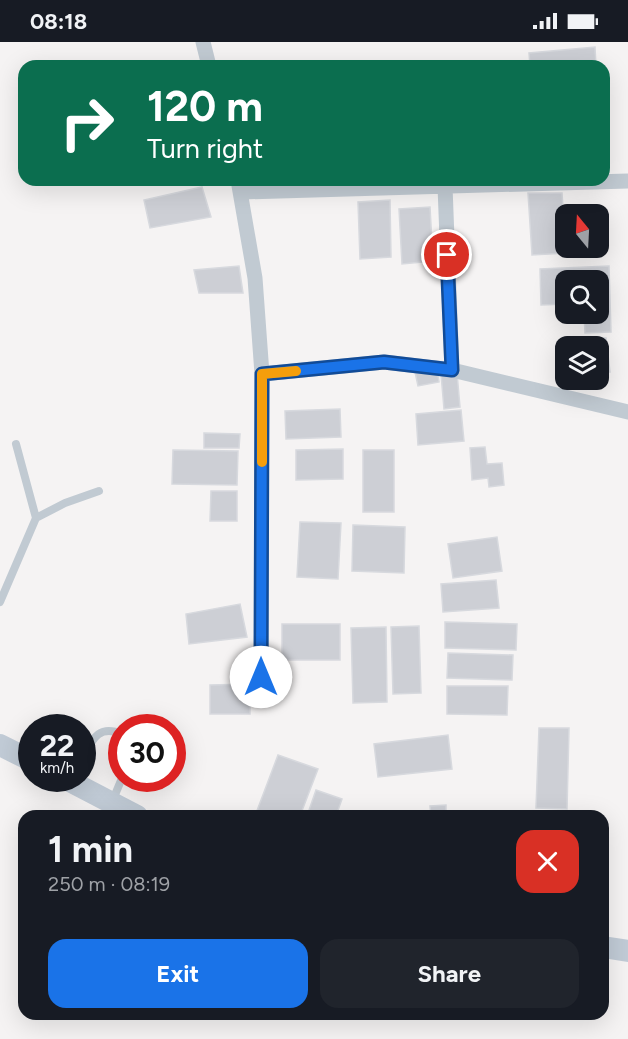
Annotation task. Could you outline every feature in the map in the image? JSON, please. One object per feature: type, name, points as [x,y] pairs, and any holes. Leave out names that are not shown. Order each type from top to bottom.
[{"type":"street","points":[[203,42],[208,60]]},
{"type":"street","points":[[610,181],[628,181]]},
{"type":"street","points":[[261,677],[262,374],[255,278],[239,186],[445,186],[452,370]]},
{"type":"street","points":[[262,374],[384,362],[452,370],[628,412]]},
{"type":"street","points":[[0,745],[18,755]]},
{"type":"street","points":[[91,792],[125,810]]},
{"type":"street","points":[[609,948],[628,951]]},
{"type":"lane","points":[[0,602],[36,518],[16,444]]},
{"type":"lane","points":[[36,518],[66,503],[99,491]]},
{"type":"lane","points":[[112,803],[116,792]]},
{"type":"building","points":[[595,47],[596,60],[530,60],[529,53]]},
{"type":"building","points":[[202,187],[211,217],[150,228],[144,200]]},
{"type":"building","points":[[528,193],[562,193],[563,204],[555,204],[555,254],[532,255]]},
{"type":"building","points":[[390,200],[391,257],[360,259],[358,202]]},
{"type":"building","points":[[430,207],[433,261],[402,264],[399,209]]},
{"type":"building","points":[[239,266],[243,293],[199,293],[194,270]]},
{"type":"building","points":[[609,266],[611,332],[585,333],[585,324],[609,324],[609,270],[555,270],[555,304],[541,305],[540,269]]},
{"type":"building","points":[[437,368],[439,382],[418,386],[415,372]]},
{"type":"building","points":[[457,373],[460,407],[444,409],[441,374]]},
{"type":"building","points":[[340,409],[341,437],[286,439],[285,411]]},
{"type":"building","points":[[461,410],[464,441],[418,445],[416,414]]},
{"type":"building","points":[[204,433],[240,434],[239,448],[204,448]]},
{"type":"building","points":[[485,447],[487,464],[502,463],[504,485],[489,487],[488,478],[472,480],[470,448]]},
{"type":"building","points":[[343,449],[343,479],[296,480],[296,450]]},
{"type":"building","points":[[173,450],[238,451],[237,485],[172,484]]},
{"type":"building","points":[[363,450],[394,450],[394,512],[363,512]]},
{"type":"building","points":[[211,491],[237,491],[237,521],[210,521]]},
{"type":"building","points":[[300,522],[341,523],[338,579],[297,577]]},
{"type":"building","points":[[353,525],[405,527],[404,573],[352,571]]},
{"type":"building","points":[[497,537],[502,571],[453,578],[448,544]]},
{"type":"building","points":[[496,580],[499,608],[443,612],[441,584]]},
{"type":"building","points":[[240,604],[247,637],[189,644],[186,614]]},
{"type":"building","points":[[445,622],[517,624],[516,650],[445,648]]},
{"type":"building","points":[[282,624],[340,624],[340,660],[282,660]]},
{"type":"building","points":[[419,626],[421,693],[393,694],[391,627]]},
{"type":"building","points":[[386,627],[387,702],[353,703],[351,628]]},
{"type":"building","points":[[448,653],[513,655],[512,680],[447,678]]},
{"type":"building","points":[[250,684],[250,714],[210,714],[210,685]]},
{"type":"building","points":[[447,686],[508,686],[507,715],[447,714]]},
{"type":"building","points":[[539,728],[569,728],[567,809],[536,808]]},
{"type":"building","points":[[448,735],[452,769],[378,777],[374,744]]},
{"type":"building","points":[[278,755],[318,769],[302,810],[257,810]]},
{"type":"building","points":[[316,790],[342,799],[338,810],[309,810]]},
{"type":"building","points":[[446,805],[446,810],[430,810],[430,806]]},
{"type":"slow traffic","points":[[262,462],[262,374],[296,371]]},
{"type":"route","points":[[261,677],[262,374],[384,362],[452,370],[447,255]]}]
